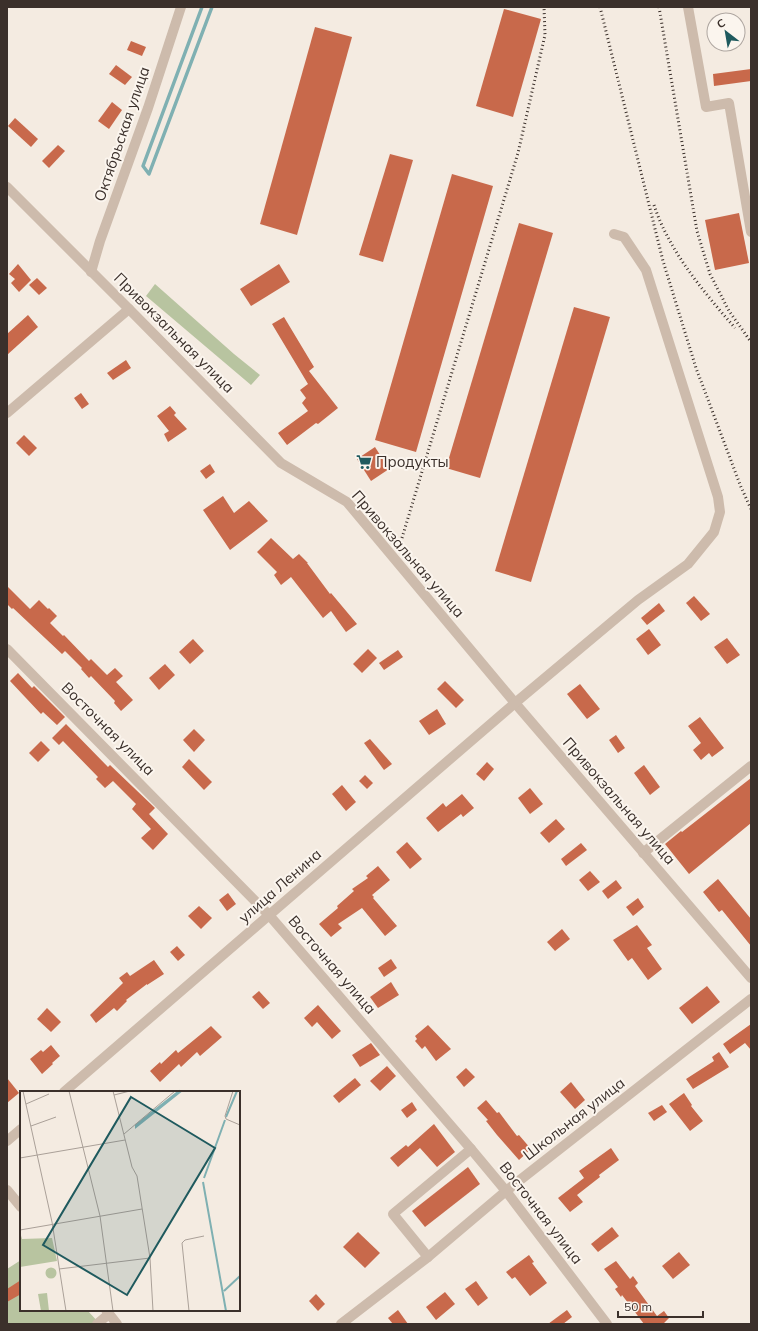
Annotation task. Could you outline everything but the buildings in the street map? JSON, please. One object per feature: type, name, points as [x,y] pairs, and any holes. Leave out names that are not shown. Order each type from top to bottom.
[{"type":"street","name":"Октябрьская улица","points":[[91,272],[100,241],[148,108],[181,7]]},
{"type":"street","points":[[688,7],[706,107],[729,103],[751,232]]},
{"type":"street","name":"Привокзальная улица","points":[[7,187],[129,308],[281,463],[347,502],[643,853],[751,978]]},
{"type":"street","name":"улица Ленина","points":[[65,1091],[516,703],[638,600],[688,564],[714,532],[720,512],[718,497],[646,270],[624,237],[614,234]]},
{"type":"street","points":[[7,413],[129,308]]},
{"type":"street","name":"Восточная улица","points":[[7,649],[269,915],[506,1191],[607,1324]]},
{"type":"street","points":[[643,853],[751,766]]},
{"type":"street","name":"Школьная улица","points":[[341,1324],[428,1257],[506,1191],[751,999]]},
{"type":"street","points":[[7,1141],[20,1130]]},
{"type":"street","points":[[428,1257],[393,1214],[471,1149]]},
{"type":"street","points":[[7,1190],[20,1205]]},
{"type":"street","points":[[97,1324],[108,1312],[118,1324]]},
{"type":"green space","points":[[155,284],[260,375],[251,385],[146,296]]},
{"type":"green space","points":[[20,1261],[20,1311],[88,1311],[100,1324],[7,1324],[7,1269]]},
{"type":"waterway","points":[[202,7],[143,166],[149,174],[212,7]]},
{"type":"railway","points":[[402,538],[518,153],[545,35],[544,7]]},
{"type":"railway","points":[[600,7],[663,261],[696,368],[741,487],[751,509]]},
{"type":"railway","points":[[659,7],[697,231],[710,274],[729,311],[751,342]]},
{"type":"railway","points":[[654,205],[668,238],[688,270],[735,328]]},
{"type":"place","name":"Продукты","points":[[364,462]]}]
